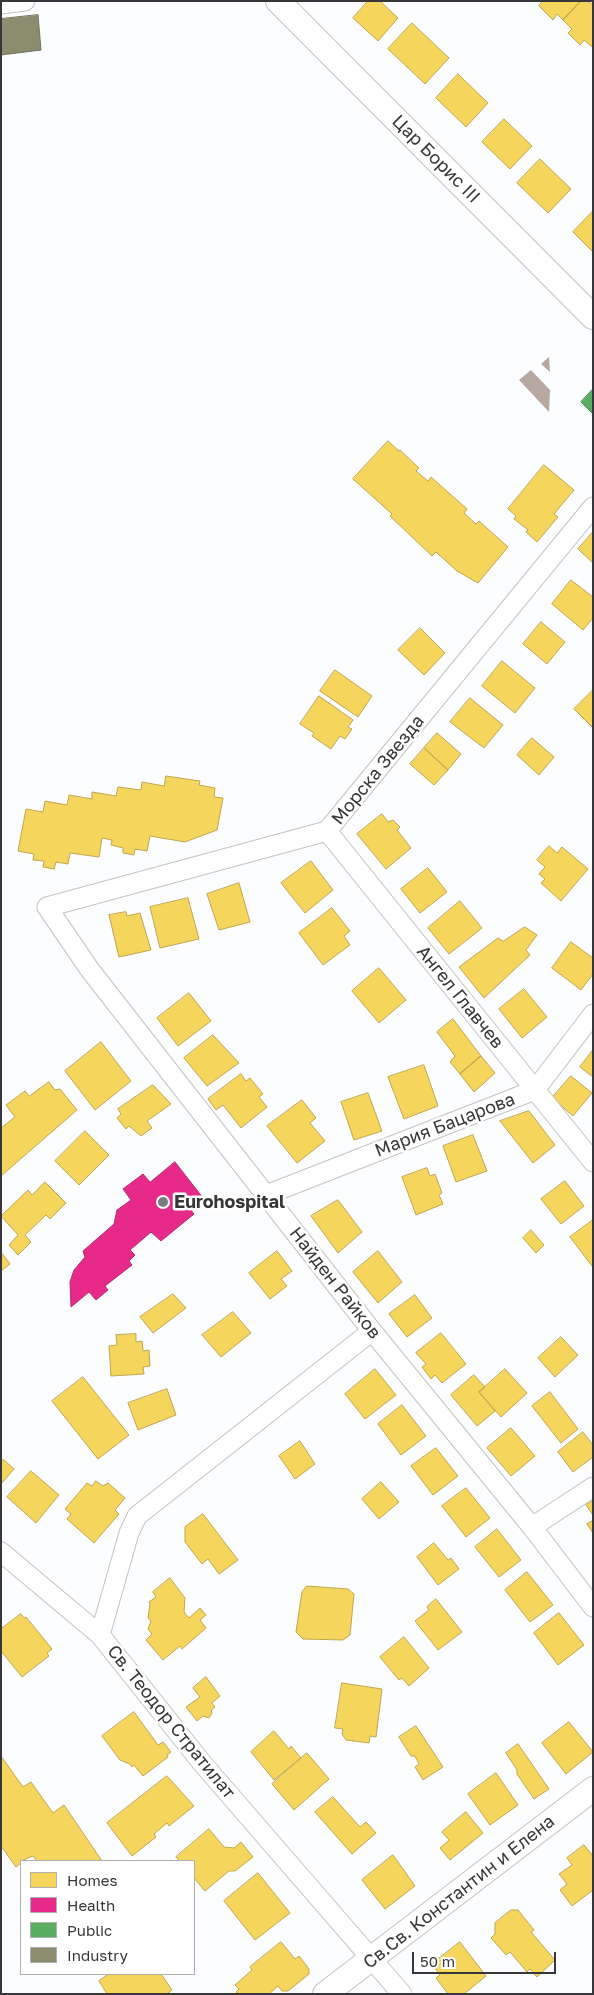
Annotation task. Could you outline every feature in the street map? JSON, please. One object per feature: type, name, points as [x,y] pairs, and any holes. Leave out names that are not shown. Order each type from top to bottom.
[{"type":"street","name":"Цар Борис III","points":[[278,1],[593,317]]},
{"type":"street","name":"Морска Звезда","points":[[47,907],[327,831],[593,507]]},
{"type":"street","name":"Ангел Главчев","points":[[327,831],[593,1162]]},
{"type":"street","name":"Найден Райков","points":[[47,907],[90,970],[372,1331],[532,1527],[593,1607]]},
{"type":"street","name":"Мария Бацарова","points":[[266,1195],[535,1090],[593,1014]]},
{"type":"street","name":"Св. Теодор Стратилат","points":[[372,1331],[137,1516],[129,1533],[100,1635],[202,1762],[402,1994]]},
{"type":"street","points":[[532,1527],[593,1486]]},
{"type":"street","points":[[1,1552],[100,1635]]},
{"type":"street","name":"Св.Св. Константин и Елена","points":[[325,1994],[593,1789]]},
{"type":"building: Homes","points":[[368,1],[380,1],[398,18],[378,41],[353,18]]},
{"type":"building: Homes","points":[[543,1],[581,1],[563,20],[557,14],[553,20],[539,6]]},
{"type":"building: Homes","points":[[581,1],[593,3],[593,48],[584,40],[580,45],[568,33],[572,29],[563,20]]},
{"type":"building: Homes","points":[[412,23],[449,58],[425,84],[388,49]]},
{"type":"building: Homes","points":[[458,74],[488,103],[466,127],[436,98]]},
{"type":"building: Homes","points":[[504,119],[532,146],[510,169],[482,142]]},
{"type":"building: Homes","points":[[540,159],[571,189],[548,213],[517,183]]},
{"type":"building: Homes","points":[[593,211],[593,252],[573,232]]},
{"type":"building: Homes","points":[[388,441],[419,468],[416,471],[428,481],[431,477],[467,509],[464,513],[476,524],[479,521],[508,547],[478,583],[457,571],[436,552],[432,556],[390,516],[392,514],[353,479]]},
{"type":"building: Homes","points":[[544,465],[574,490],[554,514],[558,517],[537,542],[526,532],[528,530],[514,519],[516,516],[508,509]]},
{"type":"building: Homes","points":[[593,532],[593,563],[578,549]]},
{"type":"building: Homes","points":[[571,580],[593,597],[593,618],[583,630],[552,604]]},
{"type":"building: Homes","points":[[541,622],[565,642],[547,664],[523,644]]},
{"type":"building: Homes","points":[[420,628],[445,653],[424,675],[398,650]]},
{"type":"building: Homes","points":[[502,661],[535,688],[515,713],[482,686]]},
{"type":"building: Homes","points":[[335,670],[372,696],[358,717],[320,691]]},
{"type":"building: Homes","points":[[593,690],[593,728],[574,709]]},
{"type":"building: Homes","points":[[319,696],[353,720],[348,727],[352,729],[345,739],[340,736],[331,749],[312,736],[314,733],[300,724]]},
{"type":"building: Homes","points":[[470,698],[503,725],[484,748],[450,722]]},
{"type":"building: Homes","points":[[437,733],[461,754],[448,770],[424,748]]},
{"type":"building: Homes","points":[[532,738],[554,757],[539,775],[517,755]]},
{"type":"building: Homes","points":[[424,748],[448,770],[434,785],[410,764]]},
{"type":"building: Homes","points":[[166,776],[200,781],[199,785],[215,788],[214,797],[223,798],[217,830],[185,842],[150,836],[147,851],[135,849],[134,855],[123,853],[123,848],[111,845],[112,840],[102,838],[99,857],[70,853],[68,864],[56,862],[54,869],[43,867],[44,861],[33,860],[34,854],[18,851],[26,809],[43,812],[45,801],[67,805],[69,795],[92,799],[92,792],[116,796],[118,787],[141,790],[142,782],[164,786]]},
{"type":"building: Homes","points":[[382,814],[388,822],[393,820],[400,827],[397,830],[411,848],[386,869],[357,834]]},
{"type":"building: Homes","points":[[549,846],[557,853],[562,847],[588,869],[561,901],[541,883],[545,879],[539,874],[545,867],[537,860]]},
{"type":"building: Homes","points":[[311,861],[333,890],[305,913],[281,883]]},
{"type":"building: Homes","points":[[428,868],[447,892],[420,913],[401,889]]},
{"type":"building: Homes","points":[[239,883],[250,922],[219,930],[207,894]]},
{"type":"building: Homes","points":[[188,898],[199,939],[160,948],[150,907]]},
{"type":"building: Homes","points":[[460,901],[482,928],[449,954],[428,928]]},
{"type":"building: Homes","points":[[332,908],[350,931],[344,936],[350,945],[323,965],[299,933]]},
{"type":"building: Homes","points":[[126,912],[127,916],[140,913],[151,950],[119,957],[109,915]]},
{"type":"building: Homes","points":[[525,927],[537,935],[526,950],[530,955],[484,998],[459,967],[498,938],[503,941]]},
{"type":"building: Homes","points":[[571,942],[593,958],[593,974],[581,990],[552,968]]},
{"type":"building: Homes","points":[[379,968],[406,1000],[379,1023],[352,991]]},
{"type":"building: Homes","points":[[524,989],[547,1017],[522,1038],[499,1009]]},
{"type":"building: Homes","points":[[189,993],[211,1021],[178,1046],[157,1018]]},
{"type":"building: Homes","points":[[453,1019],[481,1056],[460,1074],[450,1062],[455,1056],[437,1032]]},
{"type":"building: Homes","points":[[213,1035],[239,1063],[207,1086],[184,1058]]},
{"type":"building: Homes","points":[[101,1042],[131,1081],[95,1110],[65,1071]]},
{"type":"building: Homes","points":[[593,1050],[593,1077],[580,1067]]},
{"type":"building: Homes","points":[[481,1056],[495,1073],[474,1092],[460,1074]]},
{"type":"building: Homes","points":[[424,1065],[438,1106],[404,1119],[388,1077]]},
{"type":"building: Homes","points":[[241,1074],[246,1081],[250,1078],[263,1094],[259,1097],[267,1107],[241,1128],[223,1105],[216,1110],[208,1099]]},
{"type":"building: Homes","points":[[571,1076],[592,1093],[573,1116],[552,1098]]},
{"type":"building: Homes","points":[[49,1082],[55,1090],[60,1089],[77,1110],[1,1176],[1,1128],[15,1117],[6,1105],[25,1091],[29,1096]]},
{"type":"building: Homes","points":[[153,1085],[171,1104],[147,1121],[152,1128],[141,1136],[129,1126],[126,1129],[117,1118],[121,1114],[118,1109]]},
{"type":"building: Homes","points":[[368,1093],[382,1131],[354,1140],[341,1102]]},
{"type":"building: Homes","points":[[302,1100],[316,1118],[310,1123],[325,1141],[297,1163],[267,1126]]},
{"type":"building: Homes","points":[[529,1111],[555,1145],[533,1163],[500,1121]]},
{"type":"building: Homes","points":[[85,1131],[109,1155],[79,1185],[55,1161]]},
{"type":"building: Homes","points":[[473,1135],[487,1171],[456,1182],[443,1146]]},
{"type":"building: Homes","points":[[427,1168],[430,1176],[435,1174],[442,1193],[439,1195],[443,1204],[416,1215],[402,1177]]},
{"type":"building: Homes","points":[[565,1181],[584,1206],[561,1224],[541,1199]]},
{"type":"building: Homes","points":[[45,1182],[66,1203],[50,1219],[46,1215],[25,1235],[31,1242],[18,1255],[9,1245],[18,1235],[1,1216],[28,1190],[32,1195]]},
{"type":"building: Homes","points":[[338,1200],[362,1232],[338,1253],[311,1216]]},
{"type":"building: Homes","points":[[593,1220],[593,1265],[592,1266],[570,1237]]},
{"type":"building: Homes","points":[[531,1230],[544,1245],[536,1253],[523,1238]]},
{"type":"building: Homes","points":[[277,1251],[292,1271],[281,1279],[287,1286],[270,1299],[249,1273]]},
{"type":"building: Homes","points":[[378,1251],[402,1282],[378,1303],[353,1272]]},
{"type":"building: Homes","points":[[1,1252],[10,1264],[1,1271]]},
{"type":"building: Homes","points":[[173,1294],[186,1308],[153,1333],[140,1317]]},
{"type":"building: Homes","points":[[415,1295],[432,1318],[407,1337],[389,1314]]},
{"type":"building: Homes","points":[[233,1312],[251,1333],[221,1357],[202,1335]]},
{"type":"building: Homes","points":[[441,1333],[466,1364],[442,1383],[435,1375],[431,1379],[422,1367],[426,1364],[416,1353]]},
{"type":"building: Homes","points":[[136,1334],[136,1342],[142,1341],[143,1351],[149,1350],[150,1366],[143,1367],[144,1374],[111,1376],[109,1346],[117,1345],[116,1335]]},
{"type":"building: Homes","points":[[561,1337],[578,1355],[555,1377],[538,1358]]},
{"type":"building: Homes","points":[[375,1369],[396,1395],[365,1419],[345,1394]]},
{"type":"building: Homes","points":[[505,1369],[527,1393],[501,1417],[479,1392]]},
{"type":"building: Homes","points":[[474,1375],[485,1387],[479,1392],[495,1411],[477,1426],[451,1395]]},
{"type":"building: Homes","points":[[83,1377],[129,1435],[98,1459],[52,1401]]},
{"type":"building: Homes","points":[[167,1389],[176,1415],[138,1430],[128,1403]]},
{"type":"building: Homes","points":[[550,1392],[578,1429],[561,1443],[532,1406]]},
{"type":"building: Homes","points":[[402,1405],[426,1436],[401,1455],[378,1424]]},
{"type":"building: Homes","points":[[511,1428],[535,1456],[511,1476],[487,1448]]},
{"type":"building: Homes","points":[[583,1432],[593,1445],[593,1457],[573,1472],[558,1452]]},
{"type":"building: Homes","points":[[300,1441],[315,1464],[295,1479],[279,1456]]},
{"type":"building: Homes","points":[[436,1448],[458,1476],[433,1495],[411,1466]]},
{"type":"building: Homes","points":[[4,1460],[14,1469],[1,1484],[1,1461]]},
{"type":"building: Homes","points":[[31,1471],[59,1495],[36,1523],[7,1497]]},
{"type":"building: Homes","points":[[96,1481],[103,1486],[108,1483],[125,1498],[115,1510],[119,1514],[94,1543],[67,1519],[71,1514],[65,1509],[87,1483],[92,1486]]},
{"type":"building: Homes","points":[[381,1482],[399,1502],[379,1519],[362,1499]]},
{"type":"building: Homes","points":[[466,1488],[490,1518],[466,1537],[442,1506]]},
{"type":"building: Homes","points":[[593,1501],[593,1515],[586,1505]]},
{"type":"building: Homes","points":[[203,1514],[238,1560],[219,1574],[208,1559],[202,1564],[185,1542],[185,1527]]},
{"type":"building: Homes","points":[[593,1521],[593,1533],[587,1524]]},
{"type":"building: Homes","points":[[497,1529],[521,1560],[499,1577],[475,1547]]},
{"type":"building: Homes","points":[[434,1543],[448,1560],[451,1558],[459,1569],[438,1585],[417,1557]]},
{"type":"building: Homes","points":[[527,1572],[553,1605],[530,1622],[505,1590]]},
{"type":"building: Homes","points":[[170,1578],[185,1598],[184,1612],[189,1618],[200,1608],[206,1615],[200,1620],[206,1628],[182,1649],[180,1646],[163,1660],[146,1640],[152,1634],[148,1629],[151,1621],[148,1618],[149,1602],[156,1597],[153,1592]]},
{"type":"building: Homes","points":[[307,1586],[348,1589],[354,1594],[350,1635],[343,1640],[303,1639],[296,1632],[302,1592]]},
{"type":"building: Homes","points":[[436,1599],[462,1632],[438,1650],[415,1621],[429,1610],[427,1607]]},
{"type":"building: Homes","points":[[559,1613],[584,1645],[558,1665],[534,1633]]},
{"type":"building: Homes","points":[[21,1614],[24,1618],[26,1617],[52,1649],[47,1653],[49,1656],[22,1677],[1,1651],[1,1629]]},
{"type":"building: Homes","points":[[404,1637],[429,1668],[409,1686],[402,1678],[399,1680],[380,1657]]},
{"type":"building: Homes","points":[[206,1677],[220,1696],[212,1703],[215,1707],[211,1710],[212,1713],[209,1718],[203,1716],[197,1721],[186,1707],[200,1697],[193,1688]]},
{"type":"building: Homes","points":[[342,1683],[382,1689],[376,1737],[370,1736],[369,1743],[346,1740],[342,1734],[343,1729],[335,1728]]},
{"type":"building: Homes","points":[[134,1712],[158,1745],[163,1742],[171,1752],[167,1755],[168,1757],[143,1776],[134,1765],[132,1767],[130,1764],[120,1760],[102,1736]]},
{"type":"building: Homes","points":[[569,1722],[593,1752],[566,1774],[542,1743]]},
{"type":"building: Homes","points":[[416,1726],[443,1767],[423,1780],[415,1767],[419,1764],[415,1756],[411,1756],[399,1737]]},
{"type":"building: Homes","points":[[274,1731],[289,1749],[291,1746],[301,1758],[274,1780],[251,1752]]},
{"type":"building: Homes","points":[[518,1744],[549,1789],[534,1799],[517,1774],[517,1770],[506,1753]]},
{"type":"building: Homes","points":[[307,1753],[329,1779],[294,1810],[272,1784]]},
{"type":"building: Homes","points":[[1,1756],[23,1787],[31,1782],[53,1813],[64,1805],[101,1860],[36,1860],[33,1856],[20,1860],[20,1864],[16,1867],[1,1846]]},
{"type":"building: Homes","points":[[496,1773],[518,1805],[490,1825],[468,1794]]},
{"type":"building: Homes","points":[[167,1776],[194,1806],[169,1826],[167,1823],[154,1834],[156,1837],[132,1856],[107,1823]]},
{"type":"building: Homes","points":[[333,1797],[360,1827],[366,1822],[376,1833],[352,1854],[315,1812]]},
{"type":"building: Homes","points":[[466,1812],[483,1833],[450,1860],[440,1848],[449,1840],[442,1832]]},
{"type":"building: Homes","points":[[209,1829],[224,1847],[234,1848],[241,1842],[253,1857],[235,1871],[229,1871],[205,1891],[195,1879],[195,1860],[179,1860],[176,1857]]},
{"type":"building: Homes","points":[[584,1845],[593,1856],[593,1890],[572,1906],[560,1890],[567,1884],[559,1874],[572,1865],[567,1858]]},
{"type":"building: Homes","points":[[393,1855],[415,1886],[385,1909],[362,1880]]},
{"type":"building: Homes","points":[[258,1873],[290,1913],[255,1940],[224,1901]]},
{"type":"building: Homes","points":[[511,1910],[518,1910],[534,1930],[531,1932],[555,1960],[537,1977],[530,1969],[527,1972],[510,1952],[506,1955],[491,1938],[495,1934],[495,1923]]},
{"type":"building: Homes","points":[[281,1942],[295,1959],[299,1956],[309,1969],[309,1974],[288,1991],[282,1991],[278,1986],[269,1994],[237,1994],[236,1992],[239,1989],[235,1985],[252,1970],[250,1967]]},
{"type":"building: Homes","points":[[460,1942],[486,1976],[464,1994],[448,1994],[436,1978],[440,1975],[432,1964]]},
{"type":"building: Homes","points":[[108,1975],[162,1975],[172,1990],[167,1994],[107,1994],[99,1981]]},
{"type":"building: Health","points":[[175,1162],[203,1198],[190,1209],[194,1214],[161,1241],[151,1232],[130,1250],[135,1255],[129,1261],[132,1265],[105,1286],[108,1290],[96,1300],[89,1292],[71,1307],[70,1282],[74,1270],[85,1257],[83,1251],[114,1224],[117,1210],[131,1200],[123,1189],[143,1174],[150,1182]]},
{"type":"building: Public","points":[[593,389],[593,414],[581,402]]},
{"type":"building: Industry","points":[[38,15],[41,50],[1,55],[1,19]]},
{"type":"building: Other","points":[[549,357],[550,372],[541,364]]},
{"type":"building: Other","points":[[531,370],[550,390],[549,412],[519,380]]},
{"type":"place","name":"Eurohospital","points":[[163,1202]]}]
